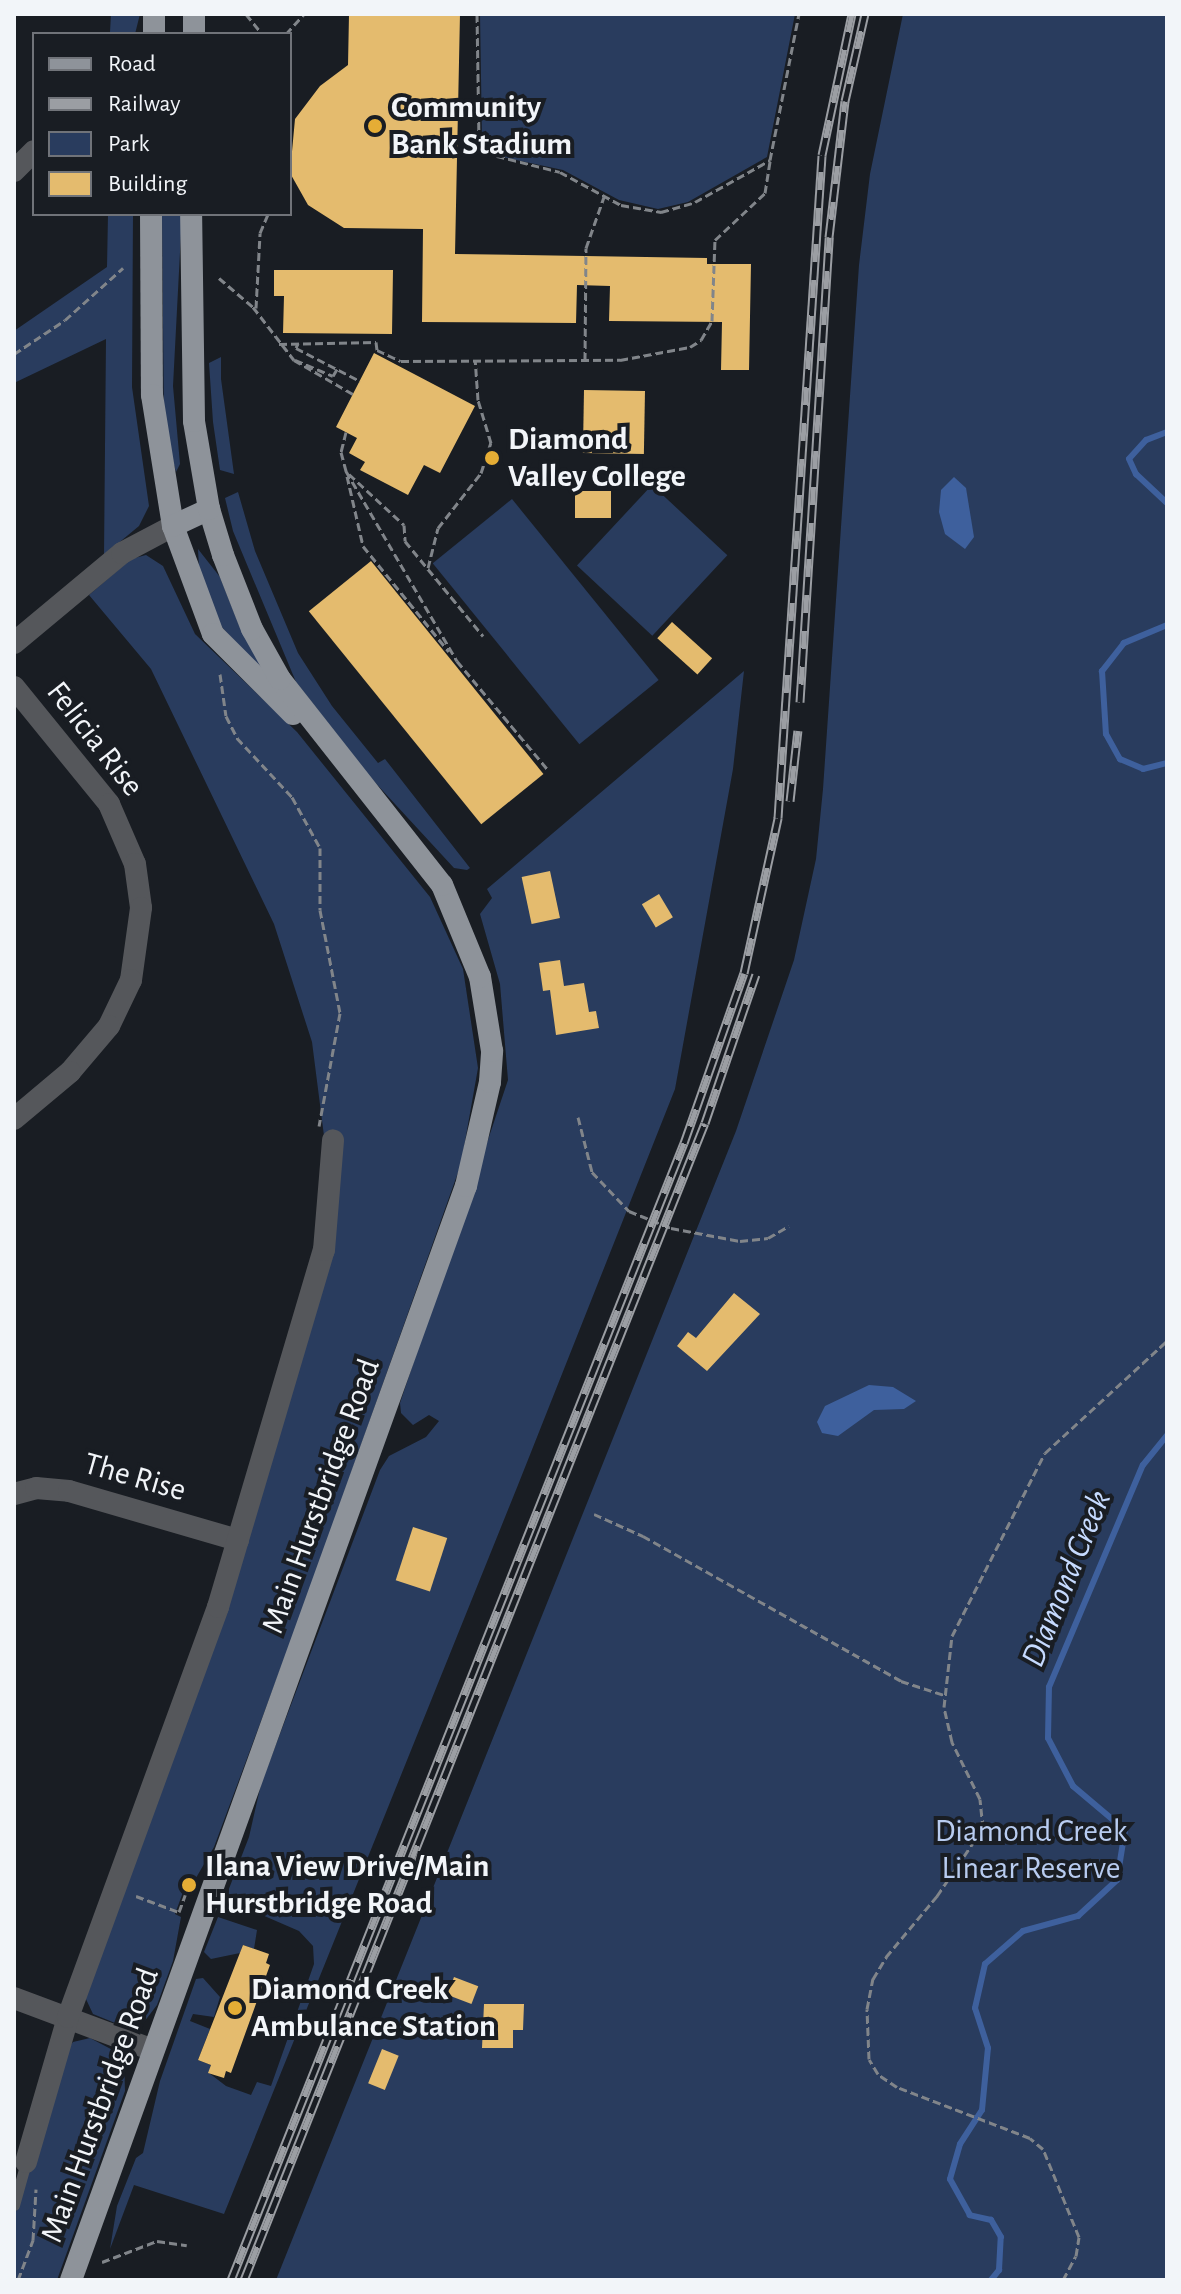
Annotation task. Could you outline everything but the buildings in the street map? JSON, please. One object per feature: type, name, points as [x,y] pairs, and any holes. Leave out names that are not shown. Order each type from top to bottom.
[{"type":"main road","name":"Main Hurstbridge Road","points":[[151,216],[152,395],[173,526],[213,634],[334,754]]},
{"type":"main road","name":"Main Hurstbridge Road","points":[[71,2280],[461,1199],[490,1082],[486,1006],[464,930],[442,885],[334,754],[280,679],[252,629],[209,509],[190,376],[191,216]]},
{"type":"main road","points":[[173,526],[209,509]]},
{"type":"street","points":[[14,171],[32,153]]},
{"type":"street","points":[[14,643],[122,553],[173,526]]},
{"type":"street","name":"Felicia Rise","points":[[14,687],[109,804],[135,864],[141,908],[131,980],[109,1026],[70,1072],[14,1119]]},
{"type":"street","name":"Main Hurstbridge Road","points":[[25,2166],[68,2017],[210,1631],[324,1250],[326,1139]]},
{"type":"street","name":"The Rise","points":[[14,1494],[36,1488],[69,1491],[238,1540]]},
{"type":"street","points":[[14,1998],[153,2050]]},
{"type":"lane","name":"Main Hurstbridge Road","points":[[14,2205],[25,2166]]},
{"type":"path","points":[[246,14],[261,32]]},
{"type":"path","points":[[254,14],[256,24]]},
{"type":"path","points":[[288,32],[304,14]]},
{"type":"path","points":[[477,14],[481,148],[496,160],[560,172],[604,197],[650,211],[675,210],[770,160]]},
{"type":"path","points":[[279,344],[376,342],[377,350],[401,361],[585,360],[637,359],[701,340],[712,321],[712,247],[765,193],[799,14]]},
{"type":"path","points":[[585,360],[588,235],[604,197]]},
{"type":"path","points":[[256,311],[260,233],[267,216]]},
{"type":"path","points":[[14,354],[65,320],[123,268]]},
{"type":"path","points":[[219,278],[256,311],[294,360],[353,394]]},
{"type":"path","points":[[298,343],[296,348],[360,381]]},
{"type":"path","points":[[294,360],[333,376],[337,369]]},
{"type":"path","points":[[428,568],[438,528],[481,473],[491,443],[478,400],[475,361]]},
{"type":"path","points":[[346,432],[341,452],[363,546],[549,771]]},
{"type":"path","points":[[346,471],[404,525],[405,541],[483,636]]},
{"type":"path","points":[[346,471],[457,661]]},
{"type":"path","points":[[220,674],[226,716],[237,738],[292,797],[320,848],[320,910],[340,1013],[326,1139]]},
{"type":"path","points":[[578,1117],[592,1172],[629,1211],[671,1228],[740,1241],[768,1238],[789,1226]]},
{"type":"path","points":[[1063,2280],[1076,2256],[1075,2224],[1043,2149],[1011,2131],[939,2103],[878,2074],[865,2033],[873,1979],[983,1828],[980,1799],[952,1742],[944,1695],[952,1636],[1045,1453],[1167,1341]]},
{"type":"path","points":[[594,1514],[643,1536],[901,1681],[944,1695]]},
{"type":"path","points":[[115,1889],[179,1912],[189,1884]]},
{"type":"path","points":[[18,2280],[38,2209],[35,2185],[25,2166]]},
{"type":"path","points":[[102,2262],[157,2241],[187,2245]]},
{"type":"green space","points":[[111,14],[140,14],[136,32],[110,32]]},
{"type":"green space","points":[[480,14],[795,14],[767,157],[688,202],[658,209],[619,200],[563,170],[493,155],[482,140]]},
{"type":"green space","name":"Diamond Creek Linear Reserve","points":[[903,14],[1167,14],[1167,2280],[276,2280],[736,1131],[794,960],[816,859],[823,789],[859,265],[870,174]]},
{"type":"green space","points":[[108,216],[133,216],[132,387],[149,506],[139,526],[104,555],[106,339],[14,383],[14,331],[107,267]]},
{"type":"green space","points":[[162,216],[182,216],[173,386],[180,464],[176,472],[164,427]]},
{"type":"green space","points":[[221,357],[221,379],[234,474],[220,470],[213,422],[209,363]]},
{"type":"green space","points":[[652,485],[727,555],[652,636],[577,565]]},
{"type":"green space","points":[[238,492],[255,551],[298,653],[332,706],[378,763],[385,759],[470,868],[467,870],[454,868],[371,778],[296,682],[233,531],[225,498]]},
{"type":"green space","points":[[512,499],[659,680],[579,744],[433,563]]},
{"type":"green space","points":[[198,549],[220,577],[239,625],[273,682],[218,623],[199,569]]},
{"type":"green space","points":[[146,555],[163,566],[195,634],[297,732],[430,897],[463,969],[478,1068],[461,1164],[302,1611],[214,1847],[193,1883],[187,1881],[175,1914],[181,1917],[173,1961],[157,2005],[144,2022],[125,2027],[93,2014],[85,1997],[306,1343],[324,1136],[312,1042],[274,924],[151,669],[89,595],[131,559]]},
{"type":"green space","points":[[744,671],[733,769],[675,1089],[518,1485],[224,2214],[134,2185],[110,2249],[117,2206],[136,2158],[143,2153],[160,2081],[196,1979],[203,1978],[220,1997],[214,2017],[193,2014],[190,2021],[210,2029],[198,2060],[211,2065],[209,2073],[226,2086],[251,2095],[257,2082],[271,2086],[314,1964],[313,1946],[299,1931],[225,1899],[249,1837],[261,1784],[380,1470],[389,1456],[426,1437],[439,1421],[429,1415],[413,1425],[401,1413],[400,1403],[508,1080],[500,984],[480,914],[492,898],[487,889]]},
{"type":"green space","points":[[218,1917],[257,1930],[254,1949],[243,1945],[240,1953],[211,1959],[204,1952]]},
{"type":"green space","points":[[90,2038],[124,2056],[125,2091],[57,2280],[14,2280],[14,2218],[64,2054],[73,2042]]},
{"type":"shaded area","points":[[954,477],[966,488],[974,537],[965,549],[945,534],[939,512],[941,490]]},
{"type":"shaded area","points":[[869,1385],[893,1387],[916,1401],[904,1409],[874,1410],[838,1436],[822,1433],[817,1422],[825,1406]]},
{"type":"waterway","name":"Diamond Creek","points":[[1167,432],[1146,440],[1129,459],[1136,474],[1167,503]]},
{"type":"waterway","name":"Diamond Creek","points":[[1167,625],[1124,643],[1102,671],[1106,734],[1120,759],[1143,769],[1167,763]]},
{"type":"waterway","name":"Diamond Creek","points":[[991,2280],[999,2270],[1001,2237],[991,2220],[970,2215],[950,2179],[960,2144],[982,2110],[988,2048],[975,2008],[985,1964],[1023,1931],[1078,1916],[1117,1880],[1125,1830],[1073,1786],[1048,1738],[1049,1687],[1143,1465],[1167,1435]]},
{"type":"railway","points":[[231,2280],[684,1143],[744,973],[778,818],[822,155],[852,14]]},
{"type":"railway","points":[[800,702],[829,237],[845,101],[865,14]]},
{"type":"railway","points":[[790,801],[798,730]]},
{"type":"railway","points":[[244,2280],[705,1123],[756,974]]},
{"type":"place","name":"Community Bank Stadium","points":[[375,126]]},
{"type":"place","name":"Diamond Valley College","points":[[492,458]]},
{"type":"place","name":"Ilana View Drive/Main Hurstbridge Road","points":[[189,1885]]},
{"type":"place","name":"Diamond Creek Ambulance Station","points":[[235,2008]]}]
